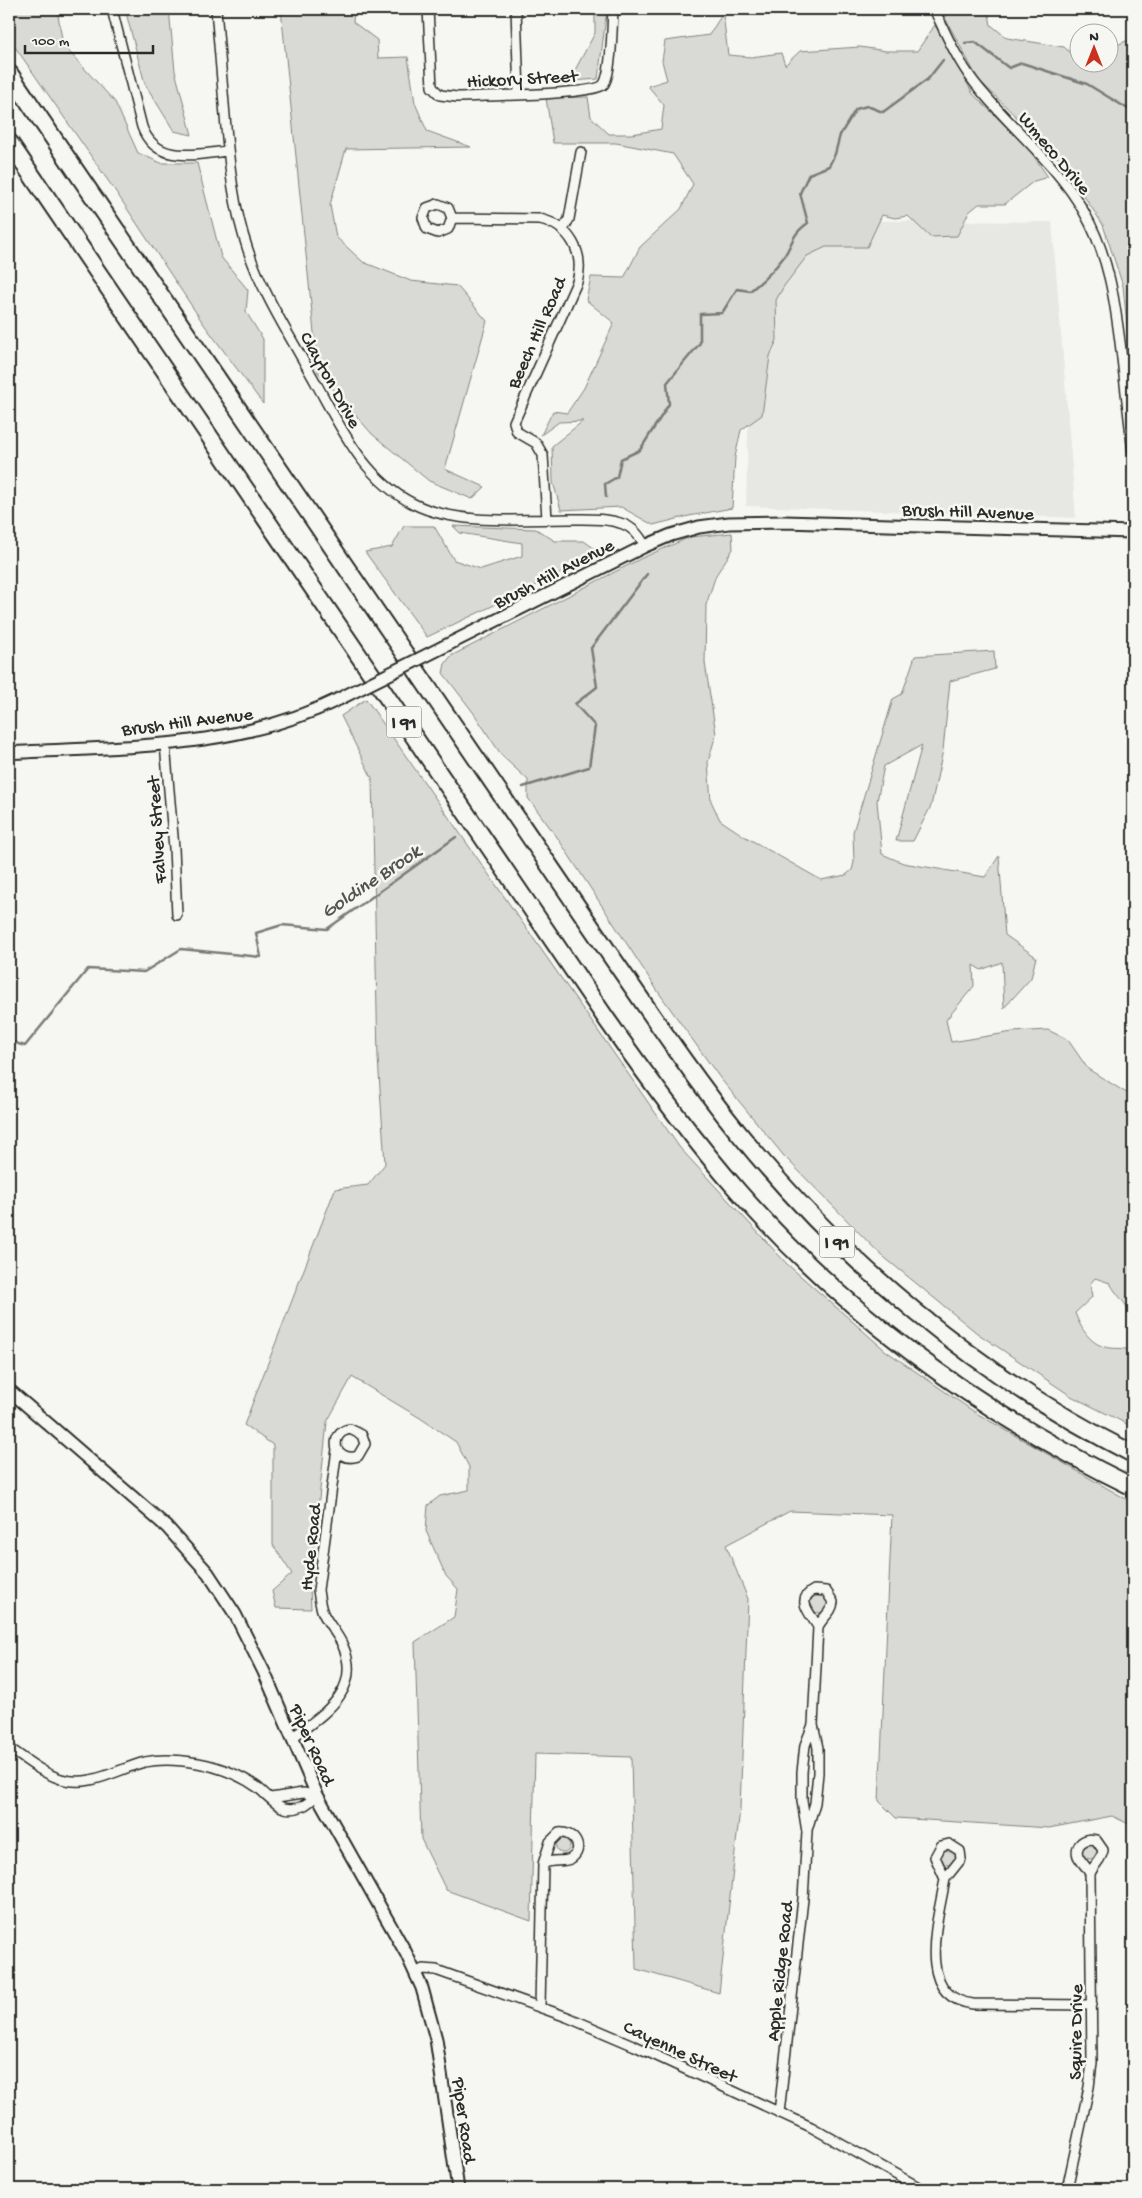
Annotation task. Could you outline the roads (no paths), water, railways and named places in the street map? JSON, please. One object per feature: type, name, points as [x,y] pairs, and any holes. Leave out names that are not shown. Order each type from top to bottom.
[{"type":"highway","name":"I 91","points":[[9,73],[600,940],[720,1108],[788,1190],[865,1268],[942,1333],[1036,1399],[1133,1454]]},
{"type":"highway","name":"I 91","points":[[9,142],[605,1017],[660,1094],[703,1149],[759,1214],[803,1259],[848,1301],[897,1342],[999,1414],[1133,1488]]},
{"type":"highway","points":[[1036,1399],[1133,1441]]},
{"type":"street","points":[[112,9],[142,127],[151,144],[162,151],[176,154],[228,151]]},
{"type":"street","name":"Clayton Drive","points":[[216,9],[228,151],[238,215],[255,268],[341,430],[372,472],[414,505],[440,513],[479,518],[595,519],[620,523],[634,530],[645,546]]},
{"type":"street","name":"Hickory Street","points":[[428,9],[432,87],[440,96],[457,97],[596,90],[604,84],[609,67],[613,9]]},
{"type":"street","points":[[516,9],[519,94]]},
{"type":"street","points":[[613,9],[633,9]]},
{"type":"street","name":"Wmeco Drive","points":[[934,9],[954,50],[973,80],[1041,154],[1073,194],[1093,228],[1107,264],[1114,293],[1133,452]]},
{"type":"street","points":[[452,218],[536,218],[549,222],[563,230],[569,219],[581,152]]},
{"type":"street","name":"Beech Hill Road","points":[[547,519],[543,454],[534,441],[517,432],[513,424],[578,278],[579,262],[577,251],[572,240],[563,230]]},
{"type":"street","name":"Brush Hill Avenue","points":[[9,753],[165,744],[230,736],[269,727],[299,717],[339,699],[645,546],[685,531],[714,525],[744,522],[1133,532]]},
{"type":"street","name":"Falvey Street","points":[[165,744],[174,848],[177,915]]},
{"type":"street","name":"Piper Road","points":[[9,1390],[155,1515],[199,1561],[235,1614],[260,1665],[317,1795],[416,1972],[428,2004],[436,2039],[458,2189]]},
{"type":"street","name":"Hyde Road","points":[[292,1738],[332,1707],[342,1693],[348,1677],[343,1645],[323,1612],[318,1590],[337,1449]]},
{"type":"street","name":"Apple Ridge Road","points":[[779,2113],[800,1931],[807,1832],[815,1803],[818,1773],[818,1748],[813,1726],[818,1627]]},
{"type":"street","name":"Apple Ridge Road","points":[[807,1832],[802,1801],[802,1772],[807,1736],[813,1726]]},
{"type":"street","points":[[9,1748],[47,1773],[73,1781],[94,1779],[150,1761],[165,1760],[194,1762],[237,1776],[280,1806],[295,1808],[307,1804],[317,1795]]},
{"type":"street","points":[[802,1772],[818,1773]]},
{"type":"street","points":[[271,1798],[303,1793],[317,1795]]},
{"type":"street","points":[[540,2007],[543,1864]]},
{"type":"street","name":"Squire Drive","points":[[1067,2189],[1090,2087],[1092,2063],[1090,1874]]},
{"type":"street","points":[[945,1879],[934,1954],[938,1981],[947,1993],[958,2001],[972,2004],[1092,2005]]},
{"type":"street","name":"Cayenne Street","points":[[416,1972],[423,1969],[436,1970],[540,2007],[635,2046],[828,2135],[922,2189]]},
{"type":"waterway","name":"Goldine Brook","points":[[965,43],[975,42],[1009,68],[1022,63],[1087,84],[1133,112]]},
{"type":"waterway","name":"Goldine Brook","points":[[606,497],[605,484],[617,477],[621,459],[640,450],[669,404],[667,383],[700,343],[700,314],[722,313],[737,289],[750,291],[755,287],[779,263],[795,236],[808,223],[800,193],[809,174],[829,166],[835,154],[840,135],[856,109],[867,106],[883,112],[928,79],[943,60]]},
{"type":"waterway","name":"Goldine Brook","points":[[523,787],[589,767],[595,726],[575,704],[597,687],[591,648],[647,574]]},
{"type":"waterway","name":"Goldine Brook","points":[[9,1041],[25,1046],[88,969],[144,972],[181,949],[261,957],[256,933],[282,925],[327,929],[456,837]]}]
